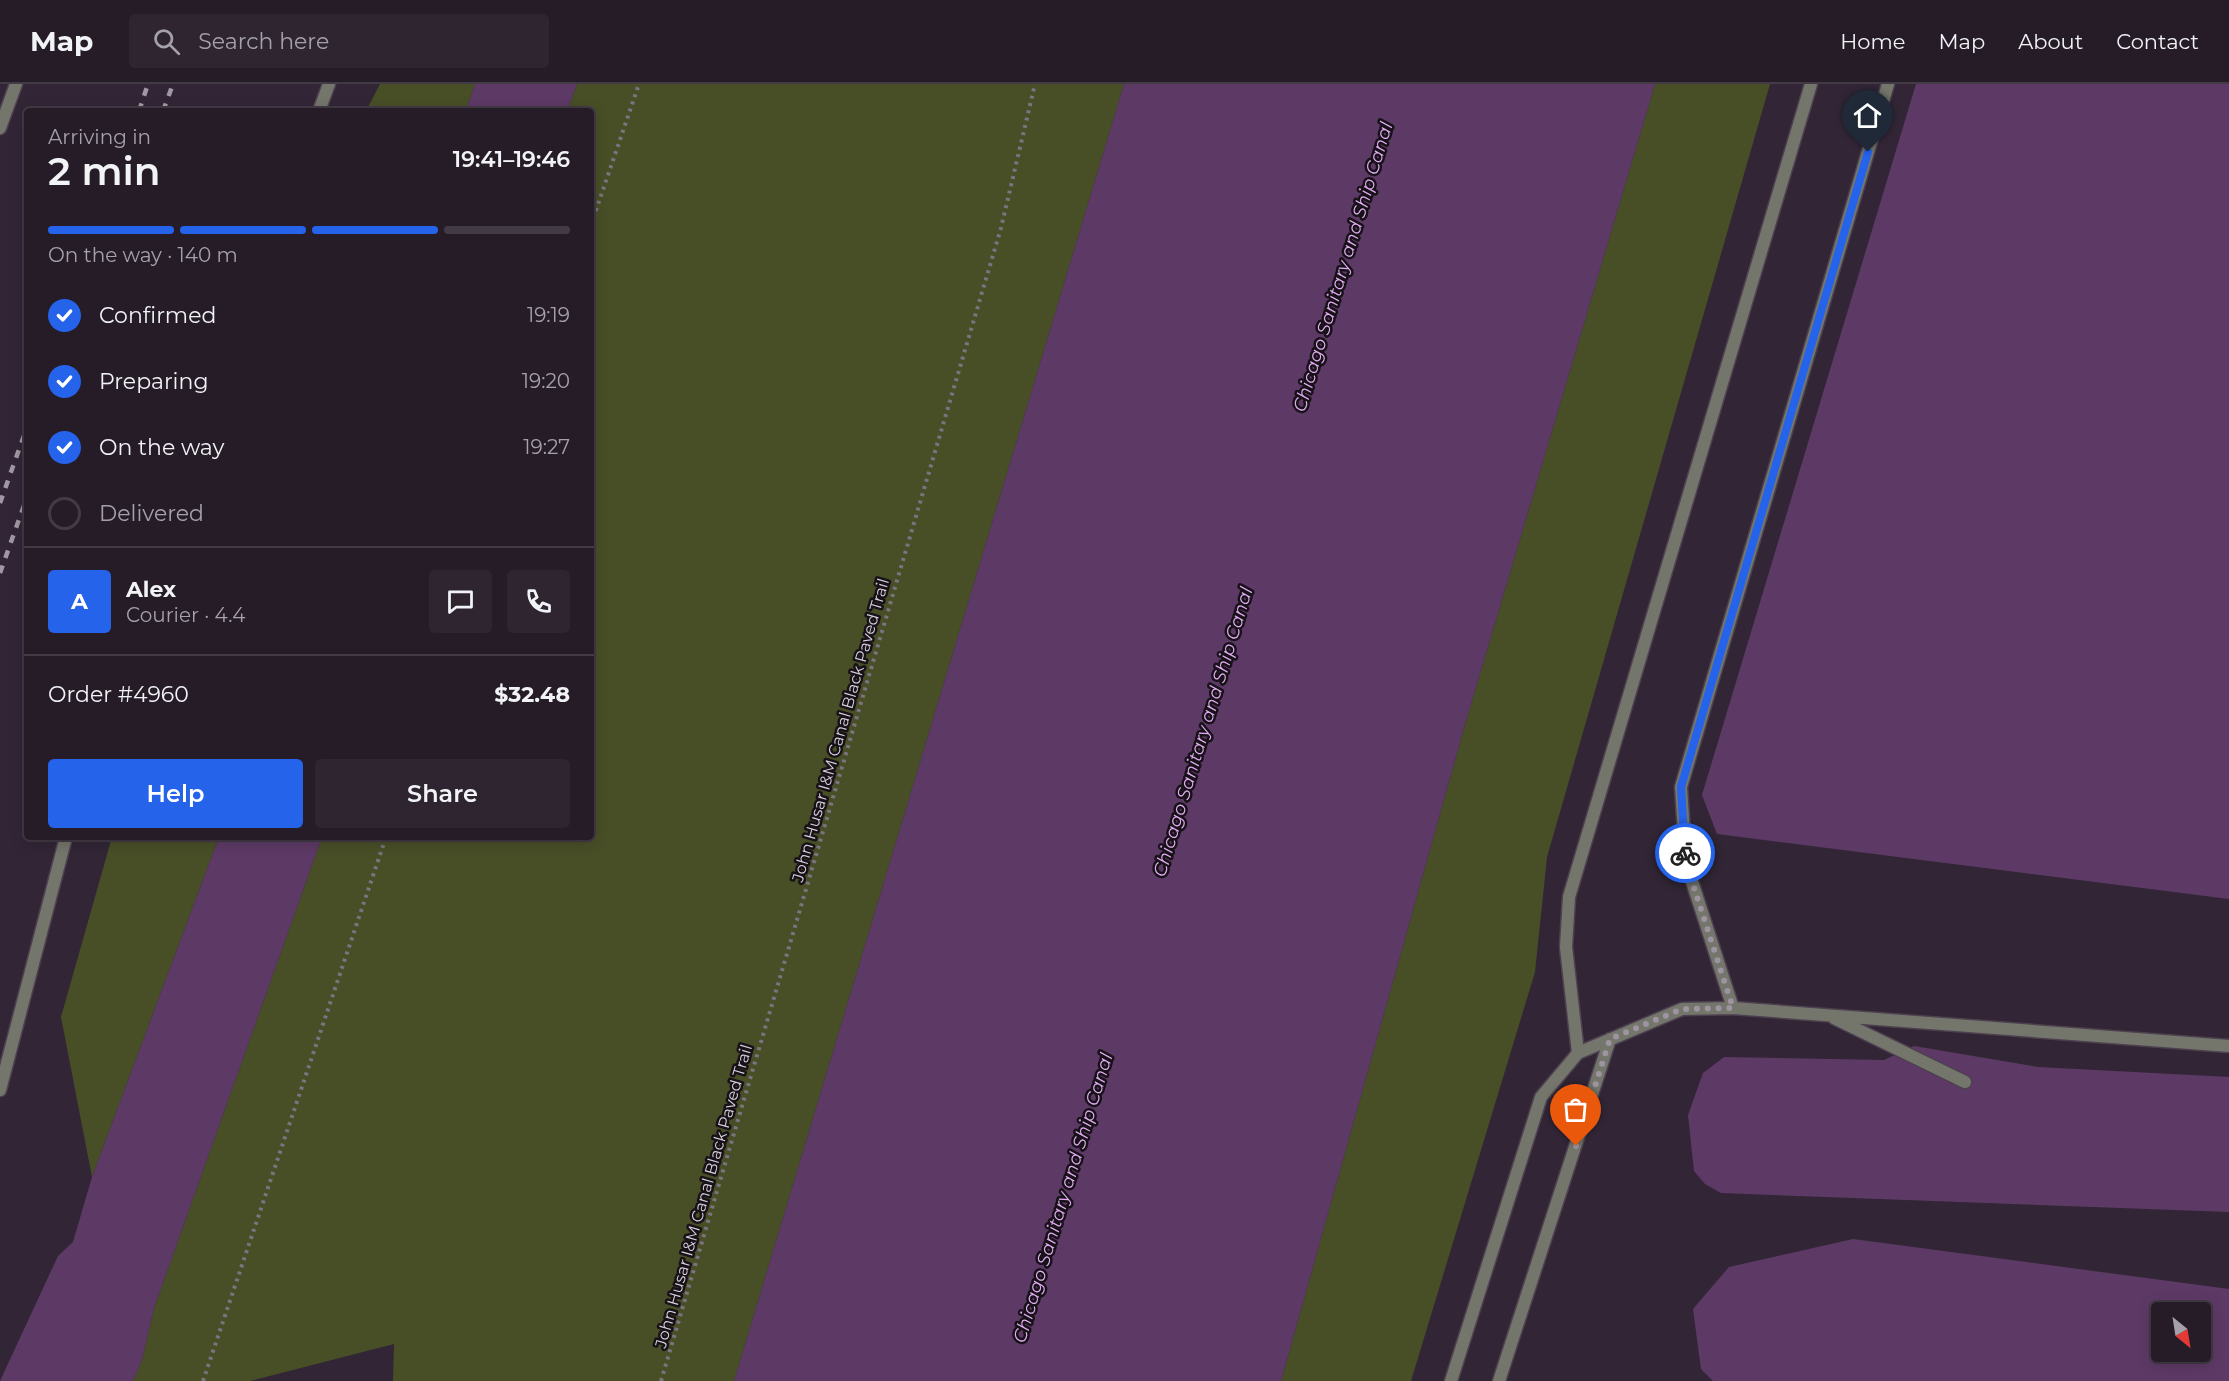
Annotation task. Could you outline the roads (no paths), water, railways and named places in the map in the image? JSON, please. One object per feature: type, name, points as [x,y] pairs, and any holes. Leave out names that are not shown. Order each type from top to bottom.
[{"type":"street","points":[[0,128],[16,84]]},
{"type":"street","points":[[320,108],[329,84]]},
{"type":"street","points":[[1578,1053],[1566,947],[1569,897],[1811,84]]},
{"type":"street","points":[[1733,1008],[1686,863],[1681,787],[1888,84]]},
{"type":"street","points":[[0,1090],[65,840]]},
{"type":"street","points":[[1451,1381],[1541,1097],[1578,1053],[1610,1039],[1682,1009],[1733,1008],[2229,1046]]},
{"type":"street","points":[[1829,1015],[1965,1082]]},
{"type":"street","points":[[2212,1045],[2229,1038]]},
{"type":"street","points":[[1499,1381],[1610,1039]]},
{"type":"water","points":[[475,84],[577,84],[568,108],[467,108]]},
{"type":"water","name":"Chicago Sanitary and Ship Canal","points":[[1124,84],[1655,84],[1466,721],[1281,1381],[734,1381]]},
{"type":"water","points":[[1916,84],[2229,84],[2229,899],[1717,834],[1702,795]]},
{"type":"water","points":[[218,840],[321,840],[154,1308],[142,1360],[133,1381],[0,1381],[58,1256],[73,1242],[92,1177]]},
{"type":"water","points":[[1914,1046],[2038,1067],[2229,1077],[2229,1212],[1721,1193],[1705,1184],[1694,1171],[1688,1115],[1703,1073],[1724,1057],[1884,1060]]},
{"type":"water","points":[[1853,1239],[2229,1289],[2229,1381],[1713,1381],[1701,1369],[1693,1309],[1729,1267]]},
{"type":"railway","points":[[140,108],[148,84]]},
{"type":"railway","points":[[164,108],[173,84]]},
{"type":"railway","points":[[0,503],[24,435]]},
{"type":"railway","points":[[0,573],[24,505]]}]
